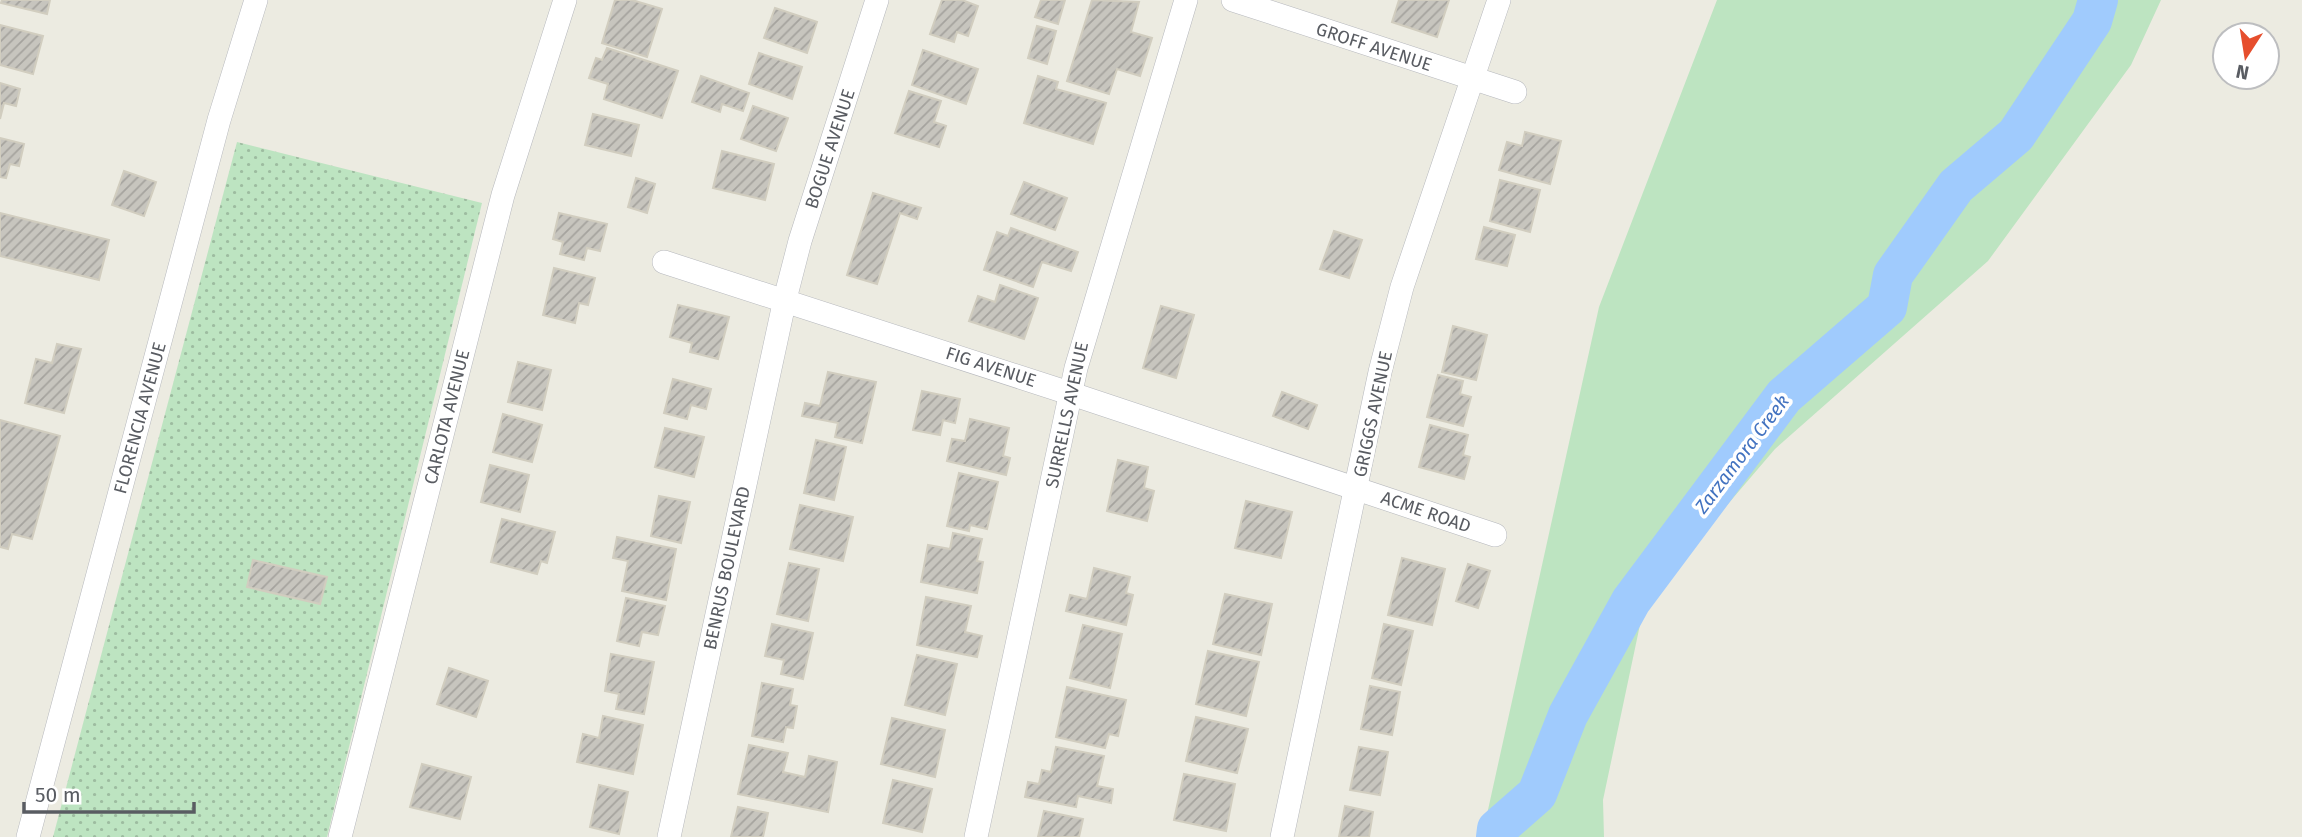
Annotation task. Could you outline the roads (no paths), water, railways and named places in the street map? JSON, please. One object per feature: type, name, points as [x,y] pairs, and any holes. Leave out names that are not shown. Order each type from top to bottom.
[{"type":"street","name":"FLORENCIA AVENUE","points":[[28,837],[219,120],[256,0]]},
{"type":"street","name":"CARLOTA AVENUE","points":[[340,837],[503,195],[565,0]]},
{"type":"street","name":"BOGUE AVENUE","points":[[785,299],[800,241],[877,0]]},
{"type":"street","name":"SURRELLS AVENUE","points":[[976,837],[1085,332],[1186,0]]},
{"type":"street","name":"GROFF AVENUE","points":[[1233,0],[1515,92]]},
{"type":"street","name":"GRIGGS AVENUE","points":[[1282,837],[1380,372],[1402,287],[1499,0]]},
{"type":"street","name":"FIG AVENUE","points":[[664,262],[785,299],[1357,489]]},
{"type":"street","name":"BENRUS BOULEVARD","points":[[668,837],[785,299]]},
{"type":"street","name":"ACME ROAD","points":[[1357,489],[1495,535]]},
{"type":"waterway","name":"Zarzamora Creek","points":[[1496,837],[1497,829],[1537,794],[1568,715],[1631,601],[1784,396],[1887,307],[1893,275],[1956,186],[2016,135],[2092,21],[2098,0]]}]
